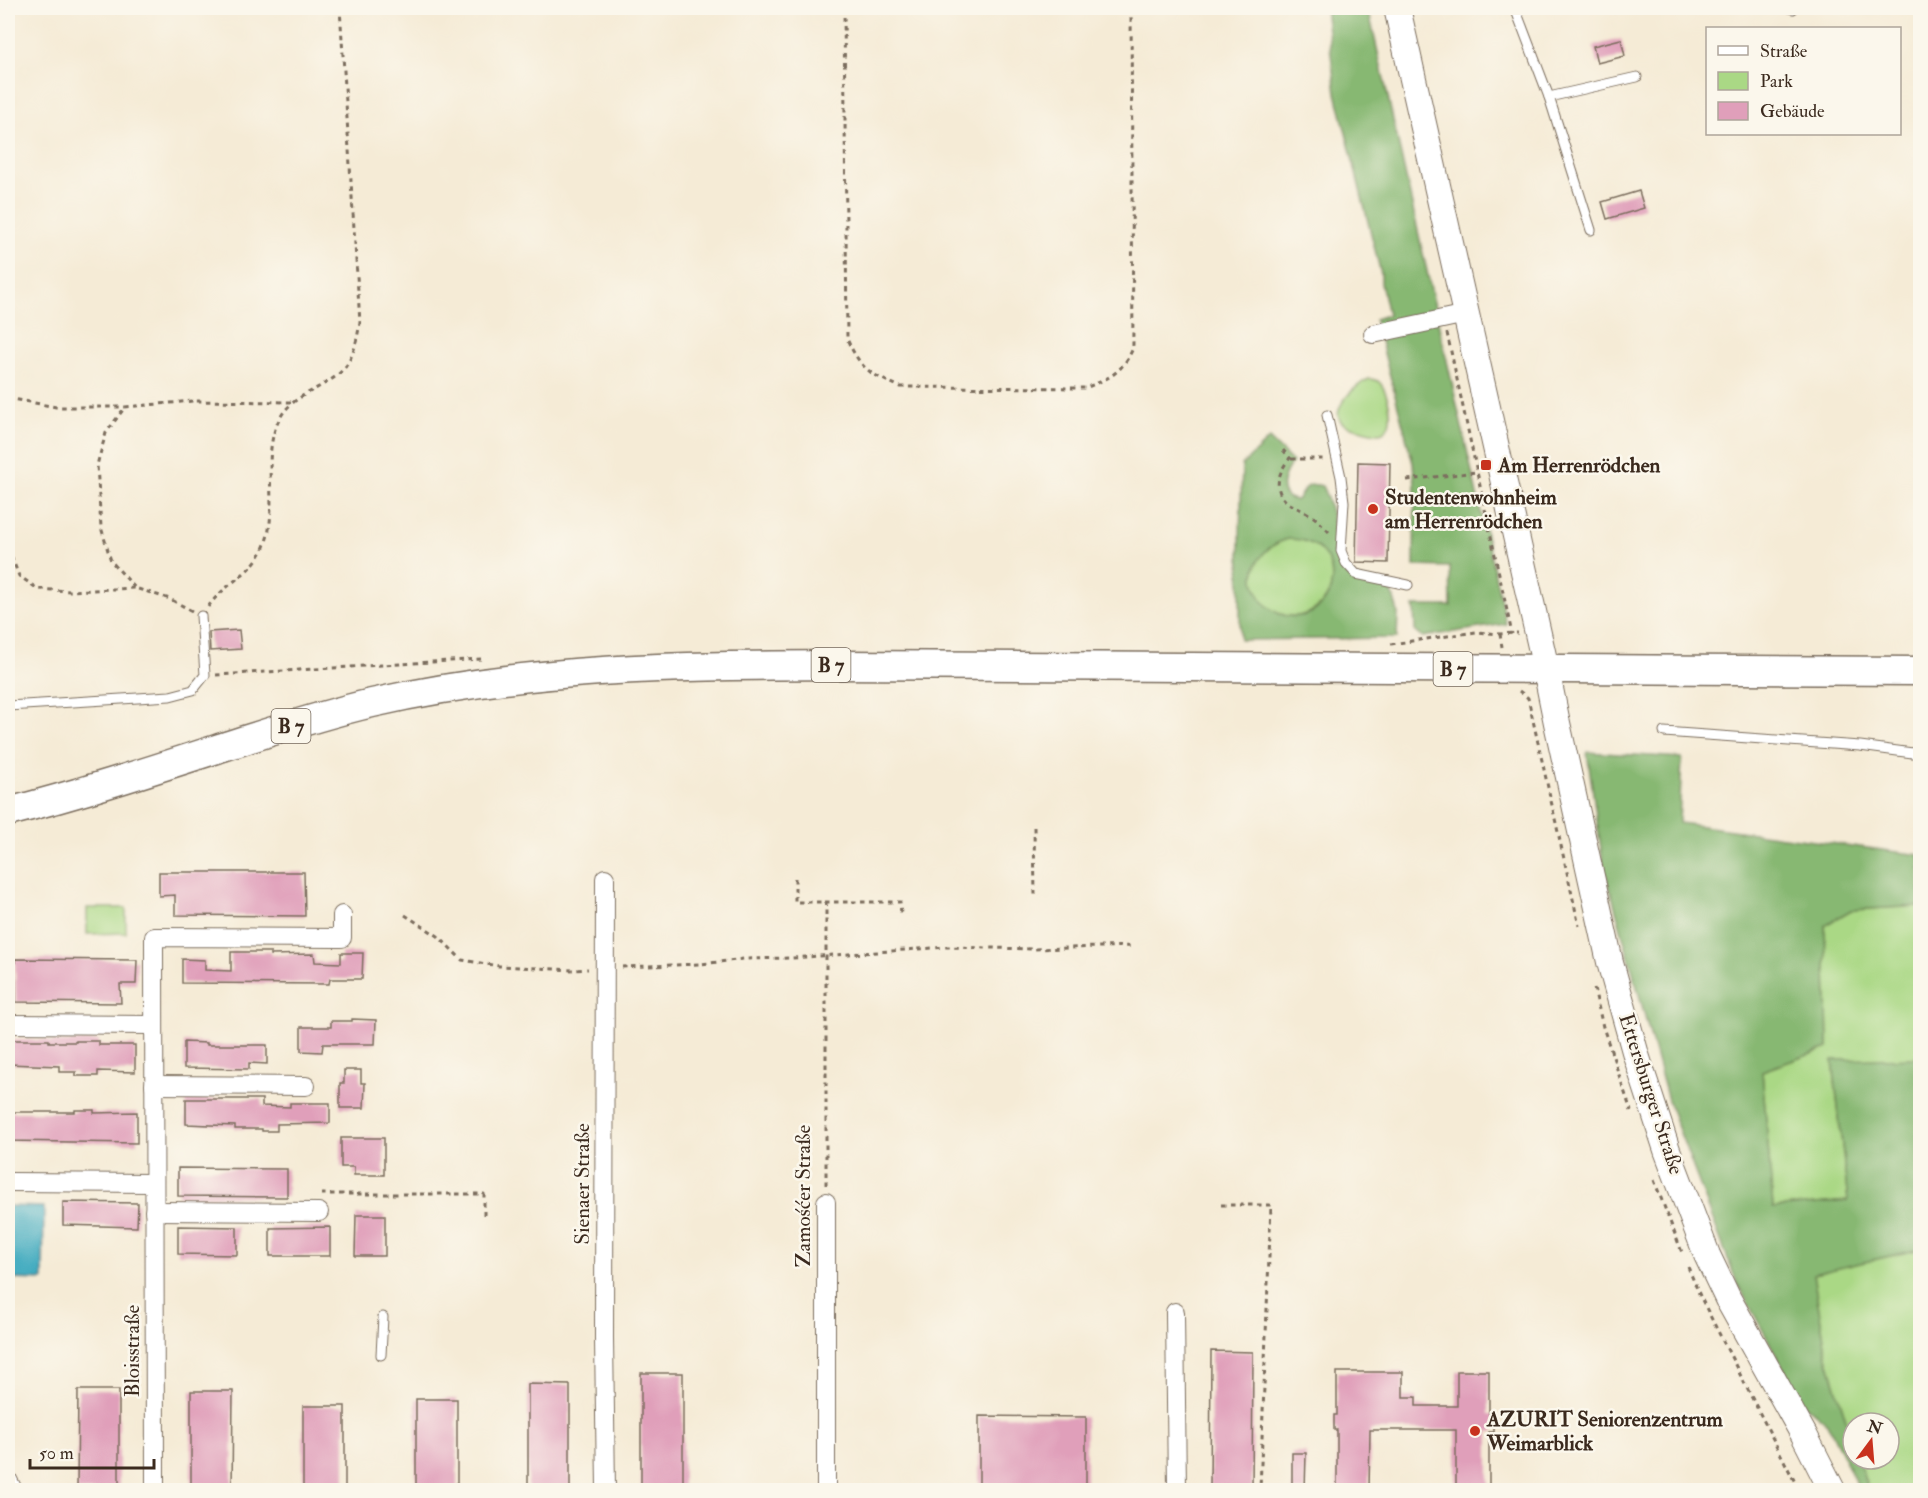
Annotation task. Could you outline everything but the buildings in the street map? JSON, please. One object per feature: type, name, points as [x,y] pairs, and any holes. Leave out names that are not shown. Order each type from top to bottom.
[{"type":"main road","name":"B 7","points":[[8,812],[102,786],[275,730],[371,703],[431,691],[547,674],[682,666],[837,665],[1920,671]]},
{"type":"street","name":"Ettersburger Straße","points":[[1397,8],[1498,462],[1538,630],[1610,962],[1636,1055],[1667,1150],[1707,1256],[1832,1491]]},
{"type":"street","points":[[1373,334],[1466,314]]},
{"type":"street","name":"Sienaer Straße","points":[[605,878],[606,1491]]},
{"type":"street","name":"Bloisstraße","points":[[155,1491],[154,937],[342,938],[342,915]]},
{"type":"street","points":[[8,1024],[154,1025]]},
{"type":"street","points":[[154,1085],[306,1086]]},
{"type":"street","points":[[8,1182],[154,1183]]},
{"type":"street","name":"Zamośćer Straße","points":[[826,1202],[826,1491]]},
{"type":"street","points":[[154,1211],[319,1212]]},
{"type":"street","points":[[1175,1312],[1177,1491]]},
{"type":"lane","points":[[1515,8],[1550,97],[1591,230]]},
{"type":"lane","points":[[1550,97],[1637,77]]},
{"type":"lane","points":[[1327,415],[1344,502],[1341,551],[1346,563],[1356,574],[1408,585]]},
{"type":"lane","points":[[8,706],[171,696],[193,690],[205,675],[201,616]]},
{"type":"lane","points":[[1664,732],[1860,746],[1920,754]]},
{"type":"lane","points":[[381,1355],[383,1317]]},
{"type":"lane","points":[[8,1470],[18,1491]]},
{"type":"path","points":[[8,431],[10,554],[19,576],[38,589],[70,591],[135,588],[170,599],[201,616],[216,595],[246,571],[262,552],[269,528],[272,439],[279,420],[291,402],[330,380],[345,367],[356,347],[360,323],[340,13],[342,8]]},
{"type":"path","points":[[844,8],[847,339],[856,359],[876,378],[902,387],[1085,388],[1107,380],[1126,364],[1133,348],[1131,8]]},
{"type":"path","points":[[8,398],[56,407],[125,407],[194,401],[291,402]]},
{"type":"path","points":[[125,407],[106,433],[97,465],[101,527],[111,561],[135,588]]},
{"type":"path","points":[[1283,450],[1290,459]]},
{"type":"path","points":[[1337,459],[1290,459],[1283,466],[1278,479],[1283,499],[1316,518],[1329,532],[1341,551]]},
{"type":"path","points":[[1407,480],[1478,472]]},
{"type":"path","points":[[1500,634],[1538,630]]},
{"type":"path","points":[[1409,637],[1409,643]]},
{"type":"path","points":[[1512,688],[1528,698],[1531,711]]},
{"type":"path","points":[[1034,827],[1035,897]]},
{"type":"path","points":[[795,878],[795,902],[900,902],[901,915]]},
{"type":"path","name":"Zamośćer Straße","points":[[826,902],[826,1202]]},
{"type":"path","points":[[405,915],[438,936],[462,960],[499,966],[573,970],[701,964],[744,959],[826,956],[947,947],[1035,949],[1134,946]]},
{"type":"path","points":[[319,1212],[319,1194],[484,1194],[484,1215]]},
{"type":"path","points":[[1221,1205],[1271,1205],[1260,1491]]},
{"type":"green space","points":[[1325,8],[1368,8],[1506,624],[1422,637],[1415,631],[1414,606],[1451,606],[1450,567],[1414,566],[1413,463],[1375,319],[1388,315],[1381,274],[1336,93]]},
{"type":"green space","points":[[1369,379],[1378,381],[1382,385],[1390,409],[1389,425],[1379,433],[1352,427],[1343,423],[1339,417],[1339,410],[1348,395]]},
{"type":"green space","points":[[1269,439],[1293,462],[1284,478],[1285,495],[1297,500],[1307,487],[1322,486],[1331,514],[1337,556],[1352,576],[1375,583],[1392,592],[1398,612],[1397,638],[1240,640],[1242,465]],"holes":[[[1288,539],[1309,543],[1322,552],[1330,565],[1332,580],[1328,595],[1319,607],[1306,615],[1288,616],[1279,613],[1267,606],[1259,595],[1255,585],[1255,568],[1264,553],[1279,542]]]},
{"type":"green space","points":[[1293,538],[1308,541],[1325,555],[1332,577],[1329,592],[1315,609],[1293,616],[1278,613],[1261,599],[1254,577],[1257,562],[1271,545]]},
{"type":"green space","points":[[1587,752],[1682,758],[1679,823],[1920,855],[1920,906],[1851,910],[1825,925],[1828,1048],[1762,1071],[1773,1208],[1848,1201],[1833,1060],[1920,1058],[1920,1249],[1813,1274],[1827,1357],[1843,1411],[1841,1411],[1841,1452],[1828,1424],[1802,1402],[1737,1283],[1669,1104],[1603,863]]},
{"type":"green space","points":[[1920,906],[1920,1058],[1833,1061],[1848,1201],[1773,1208],[1762,1071],[1828,1048],[1825,925],[1851,910]]},
{"type":"green space","points":[[87,908],[126,908],[126,933],[87,934]]},
{"type":"green space","points":[[1920,1249],[1920,1490],[1868,1490],[1862,1471],[1901,1471],[1901,1411],[1843,1411],[1827,1357],[1813,1274]]},
{"type":"green space","points":[[1850,1471],[1862,1471],[1868,1490],[1859,1490]]},
{"type":"water","points":[[8,1206],[44,1207],[43,1280],[8,1279]]},
{"type":"place","name":"Am Herrenrödchen","points":[[1486,465]]},
{"type":"place","name":"Studentenwohnheim am Herrenrödchen","points":[[1373,509]]},
{"type":"place","name":"AZURIT Seniorenzentrum Weimarblick","points":[[1475,1431]]}]
